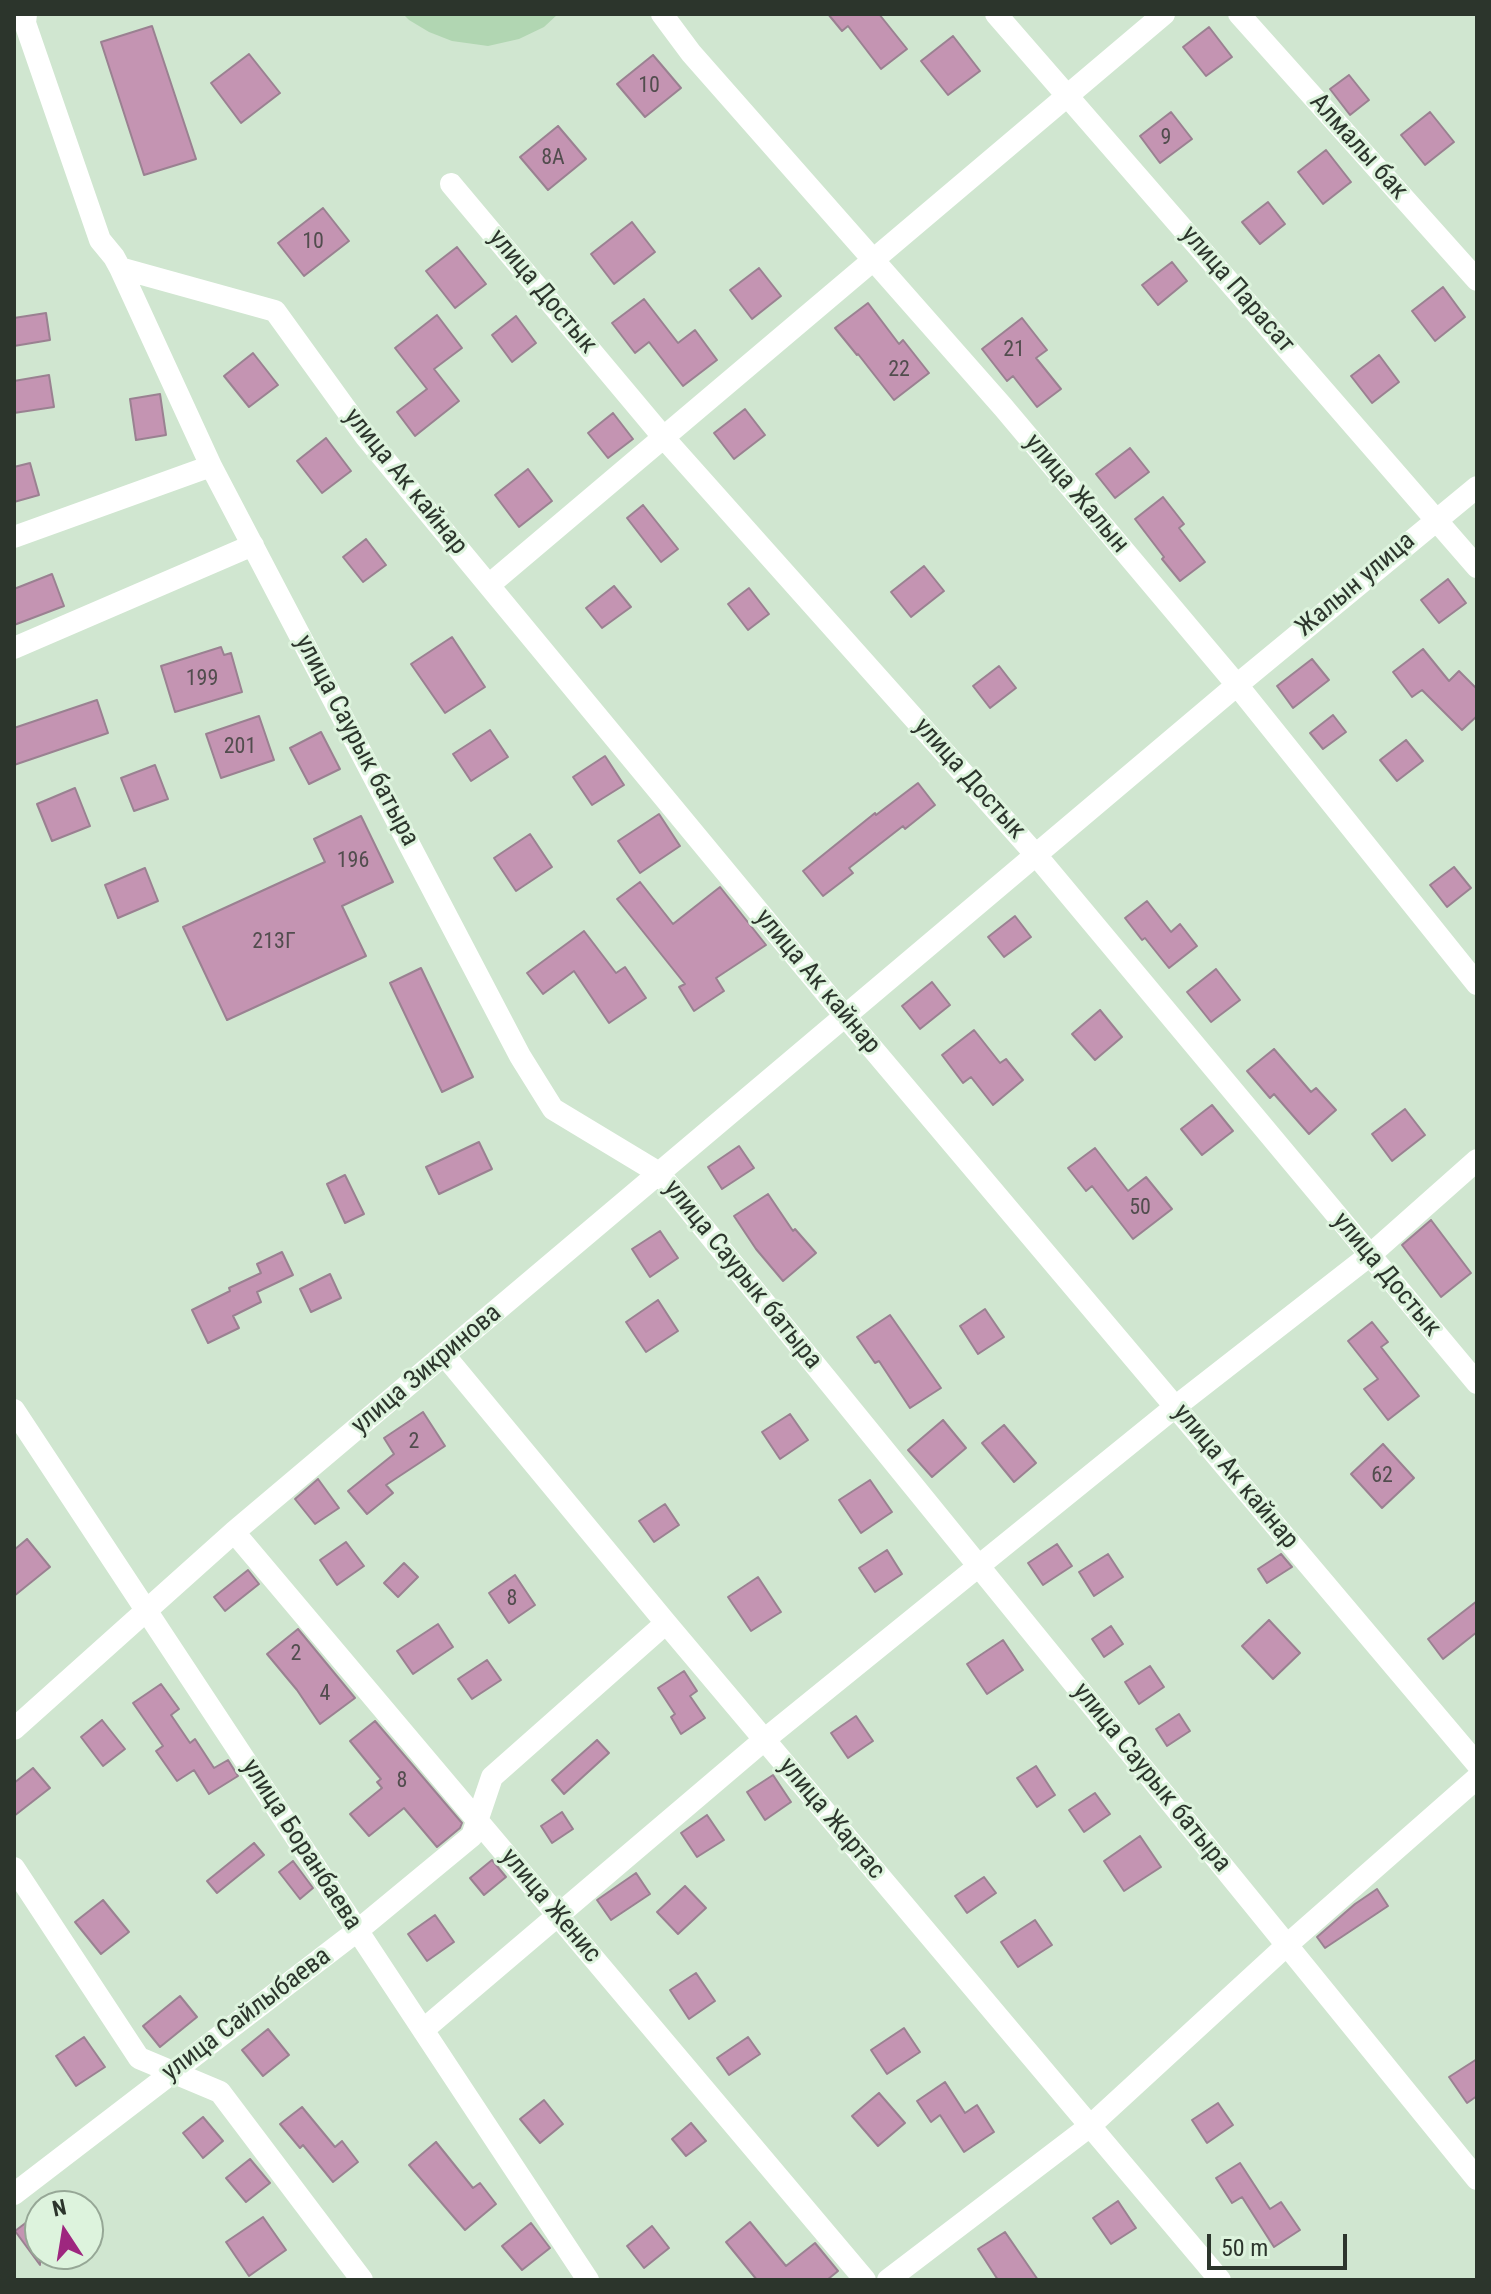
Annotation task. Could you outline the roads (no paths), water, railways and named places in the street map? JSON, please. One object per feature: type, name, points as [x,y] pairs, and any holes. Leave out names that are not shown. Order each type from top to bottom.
[{"type":"street","name":"улица Саурык батыра","points":[[26,14],[25,23],[100,240],[117,263]]},
{"type":"street","name":"улица Саурык батыра","points":[[32,14],[110,235],[117,263],[211,466],[520,1056],[553,1109],[659,1173],[1477,2179]]},
{"type":"street","name":"улица Жалын","points":[[662,14],[691,53],[1003,407],[1237,685],[1477,984]]},
{"type":"street","name":"улица Парасат","points":[[996,14],[1477,567]]},
{"type":"street","points":[[489,585],[1164,14]]},
{"type":"street","name":"Алмалы бак","points":[[1239,14],[1477,280]]},
{"type":"street","name":"улица Достык","points":[[451,184],[664,438],[1036,855],[1477,1383]]},
{"type":"street","name":"улица Ак кайнар","points":[[117,263],[275,311],[366,437],[845,1016],[1477,1764]]},
{"type":"street","points":[[14,537],[211,466]]},
{"type":"street","name":"Жалын улица","points":[[1036,855],[1477,487]]},
{"type":"street","points":[[14,648],[253,545]]},
{"type":"street","name":"улица Зикринова","points":[[14,1729],[234,1532],[1036,855]]},
{"type":"street","points":[[423,2030],[764,1740],[1175,1407],[1370,1255],[1477,1160]]},
{"type":"street","name":"улица Жартас","points":[[445,1356],[1220,2280]]},
{"type":"street","name":"улица Боранбаева","points":[[14,1410],[588,2280]]},
{"type":"street","name":"улица Женис","points":[[234,1532],[865,2280]]},
{"type":"street","name":"улица Сайлыбаева","points":[[14,2194],[357,1931],[472,1836],[492,1777],[666,1623]]},
{"type":"street","points":[[888,2280],[1090,2126],[1287,1945],[1477,1778]]},
{"type":"street","points":[[14,1868],[139,2058],[220,2092],[362,2280]]}]
